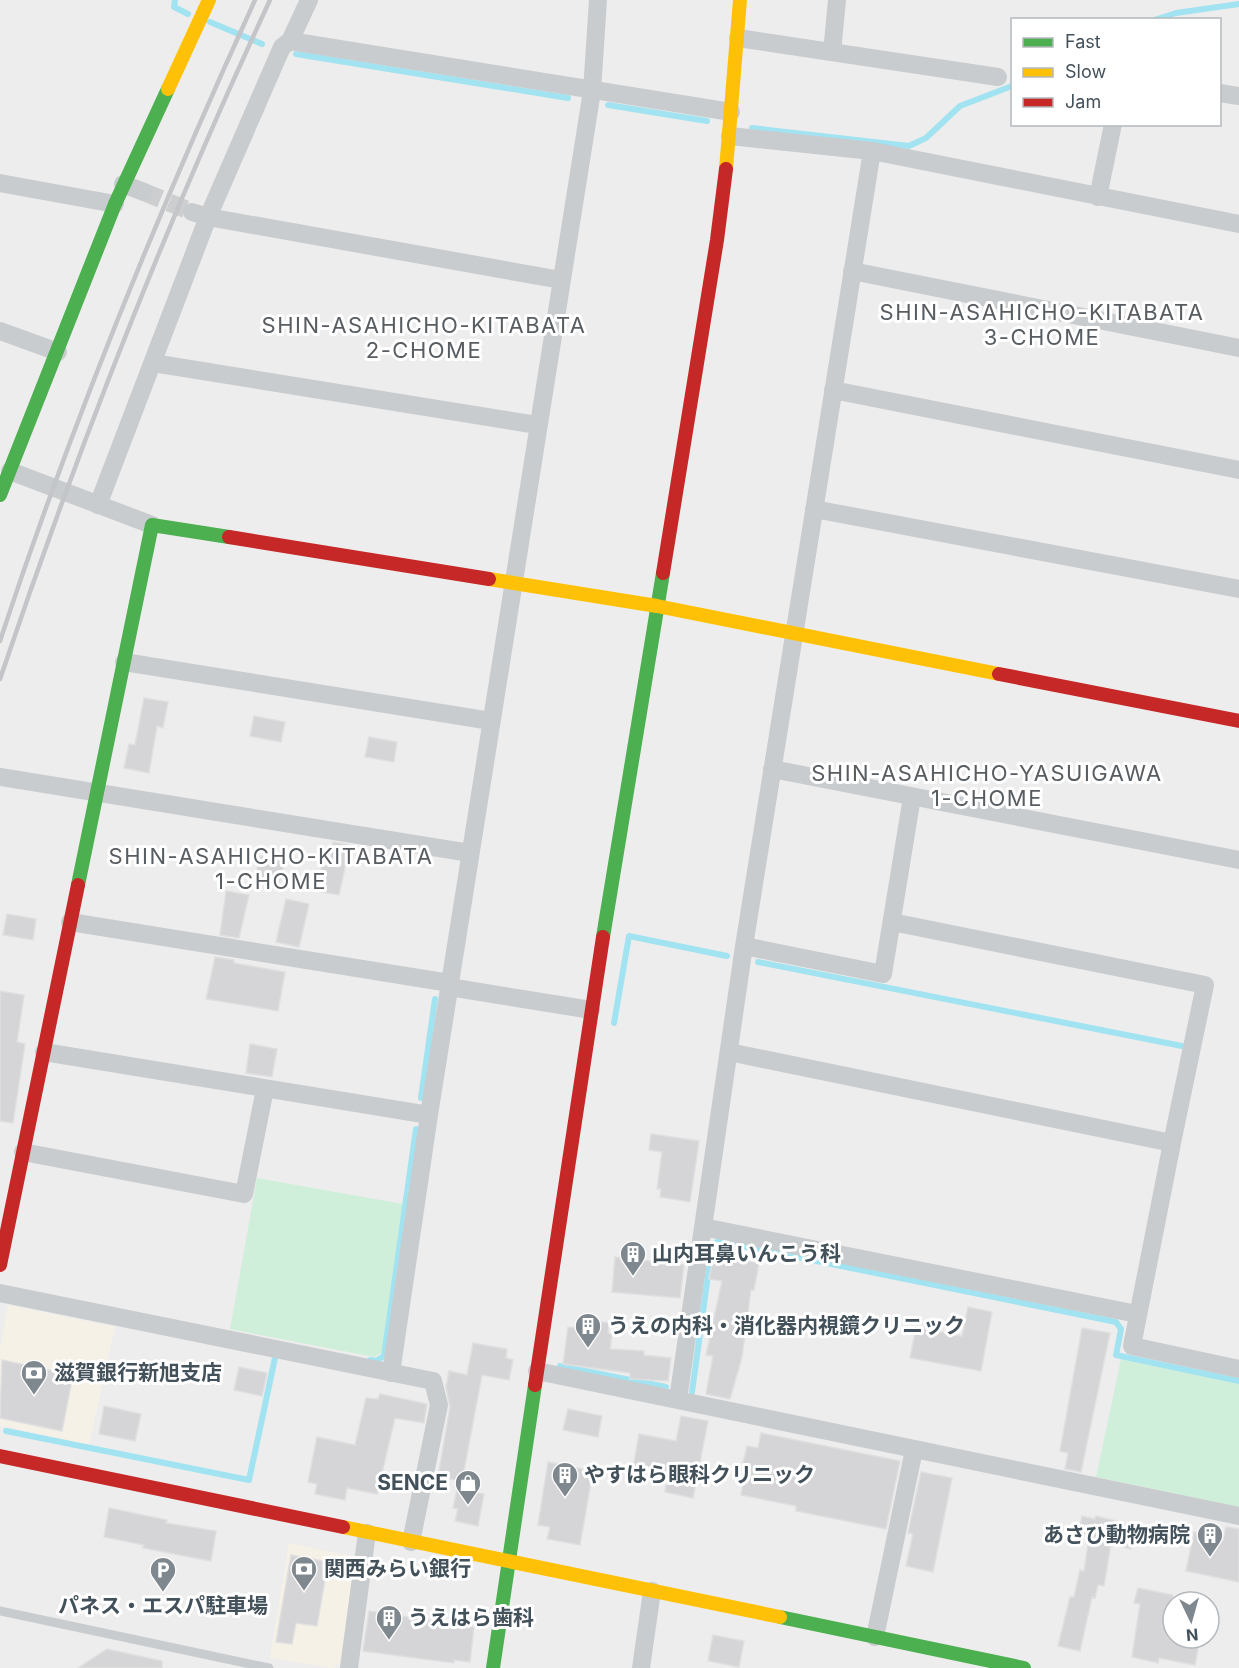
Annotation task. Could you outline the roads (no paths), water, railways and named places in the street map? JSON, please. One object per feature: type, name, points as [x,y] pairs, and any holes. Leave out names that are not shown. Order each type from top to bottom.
[{"type":"street","points":[[98,505],[153,363],[200,214],[282,47],[290,41],[309,0]]},
{"type":"street","points":[[391,1373],[537,425],[592,91],[598,0]]},
{"type":"street","points":[[493,1668],[591,1010],[717,240],[730,136],[740,0]]},
{"type":"street","points":[[832,52],[837,0]]},
{"type":"street","points":[[0,495],[123,184],[207,1]]},
{"type":"street","points":[[738,38],[998,77]]},
{"type":"street","points":[[290,41],[731,112]]},
{"type":"street","points":[[1221,93],[1239,96]]},
{"type":"street","points":[[1098,197],[1113,126]]},
{"type":"street","points":[[730,136],[872,151],[1239,224]]},
{"type":"street","points":[[678,1399],[744,946],[872,151]]},
{"type":"street","points":[[0,183],[115,204]]},
{"type":"street","points":[[123,184],[144,192]]},
{"type":"street","points":[[200,214],[561,280]]},
{"type":"street","points":[[852,271],[1239,348]]},
{"type":"street","points":[[0,331],[58,352]]},
{"type":"street","points":[[153,363],[537,425]]},
{"type":"street","points":[[833,390],[1239,470]]},
{"type":"street","points":[[10,471],[152,525],[657,606],[1239,721]]},
{"type":"street","points":[[814,508],[1239,589]]},
{"type":"street","points":[[0,1265],[152,525]]},
{"type":"street","points":[[124,662],[491,721]]},
{"type":"street","points":[[772,769],[1239,860]]},
{"type":"street","points":[[0,777],[470,853]]},
{"type":"street","points":[[744,946],[884,974],[912,797]]},
{"type":"street","points":[[70,922],[591,1010]]},
{"type":"street","points":[[892,922],[1205,985],[1132,1346],[1239,1369]]},
{"type":"street","points":[[44,1052],[429,1115]]},
{"type":"street","points":[[729,1052],[1172,1143]]},
{"type":"street","points":[[24,1152],[244,1194],[265,1089]]},
{"type":"street","points":[[703,1227],[1137,1314]]},
{"type":"street","points":[[0,1293],[433,1382],[438,1405],[411,1542]]},
{"type":"street","points":[[537,1371],[1239,1516]]},
{"type":"street","points":[[876,1637],[914,1450]]},
{"type":"street","points":[[0,1456],[1024,1668]]},
{"type":"street","points":[[349,1668],[367,1533]]},
{"type":"street","points":[[640,1668],[651,1591]]},
{"type":"lane","points":[[0,1611],[269,1668]]},
{"type":"waterway","points":[[175,0],[174,7],[188,14]]},
{"type":"waterway","points":[[1160,18],[1176,13],[1239,4]]},
{"type":"waterway","points":[[210,22],[262,44]]},
{"type":"waterway","points":[[296,54],[568,98]]},
{"type":"waterway","points":[[752,128],[909,146],[926,138],[960,106],[1011,86]]},
{"type":"waterway","points":[[608,105],[707,121]]},
{"type":"waterway","points":[[614,1023],[629,936],[727,956]]},
{"type":"waterway","points":[[758,962],[1182,1046]]},
{"type":"waterway","points":[[421,1098],[435,999]]},
{"type":"waterway","points":[[370,1360],[376,1361],[384,1356],[416,1129]]},
{"type":"waterway","points":[[692,1392],[712,1246],[718,1241],[1116,1322],[1121,1329],[1116,1355],[1239,1381]]},
{"type":"waterway","points":[[6,1431],[249,1480],[275,1358]]},
{"type":"waterway","points":[[560,1366],[666,1387]]},
{"type":"tunnel","points":[[144,192],[192,212]]},
{"type":"railway","points":[[0,641],[57,478],[118,317],[255,0]]},
{"type":"railway","points":[[0,679],[61,507],[126,336],[195,167],[270,0]]},
{"type":"place","name":"山内耳鼻いんこう科","points":[[633,1277]]},
{"type":"place","name":"うえの内科・消化器内視鏡クリニック","points":[[588,1349]]},
{"type":"place","name":"滋賀銀行新旭支店","points":[[34,1396]]},
{"type":"place","name":"やすはら眼科クリニック","points":[[565,1498]]},
{"type":"place","name":"SENCE","points":[[468,1506]]},
{"type":"place","name":"あさひ動物病院","points":[[1210,1558]]},
{"type":"place","name":"関西みらい銀行","points":[[304,1592]]},
{"type":"place","name":"パネス・エスパ駐車場","points":[[163,1593]]},
{"type":"place","name":"うえはら歯科","points":[[389,1641]]},
{"type":"district","name":"SHIN-ASAHICHO-KITABATA 3-CHOME","points":[[1042,324]]},
{"type":"district","name":"SHIN-ASAHICHO-KITABATA 2-CHOME","points":[[424,338]]},
{"type":"district","name":"SHIN-ASAHICHO-YASUIGAWA 1-CHOME","points":[[987,786]]},
{"type":"district","name":"SHIN-ASAHICHO-KITABATA 1-CHOME","points":[[271,868]]}]
